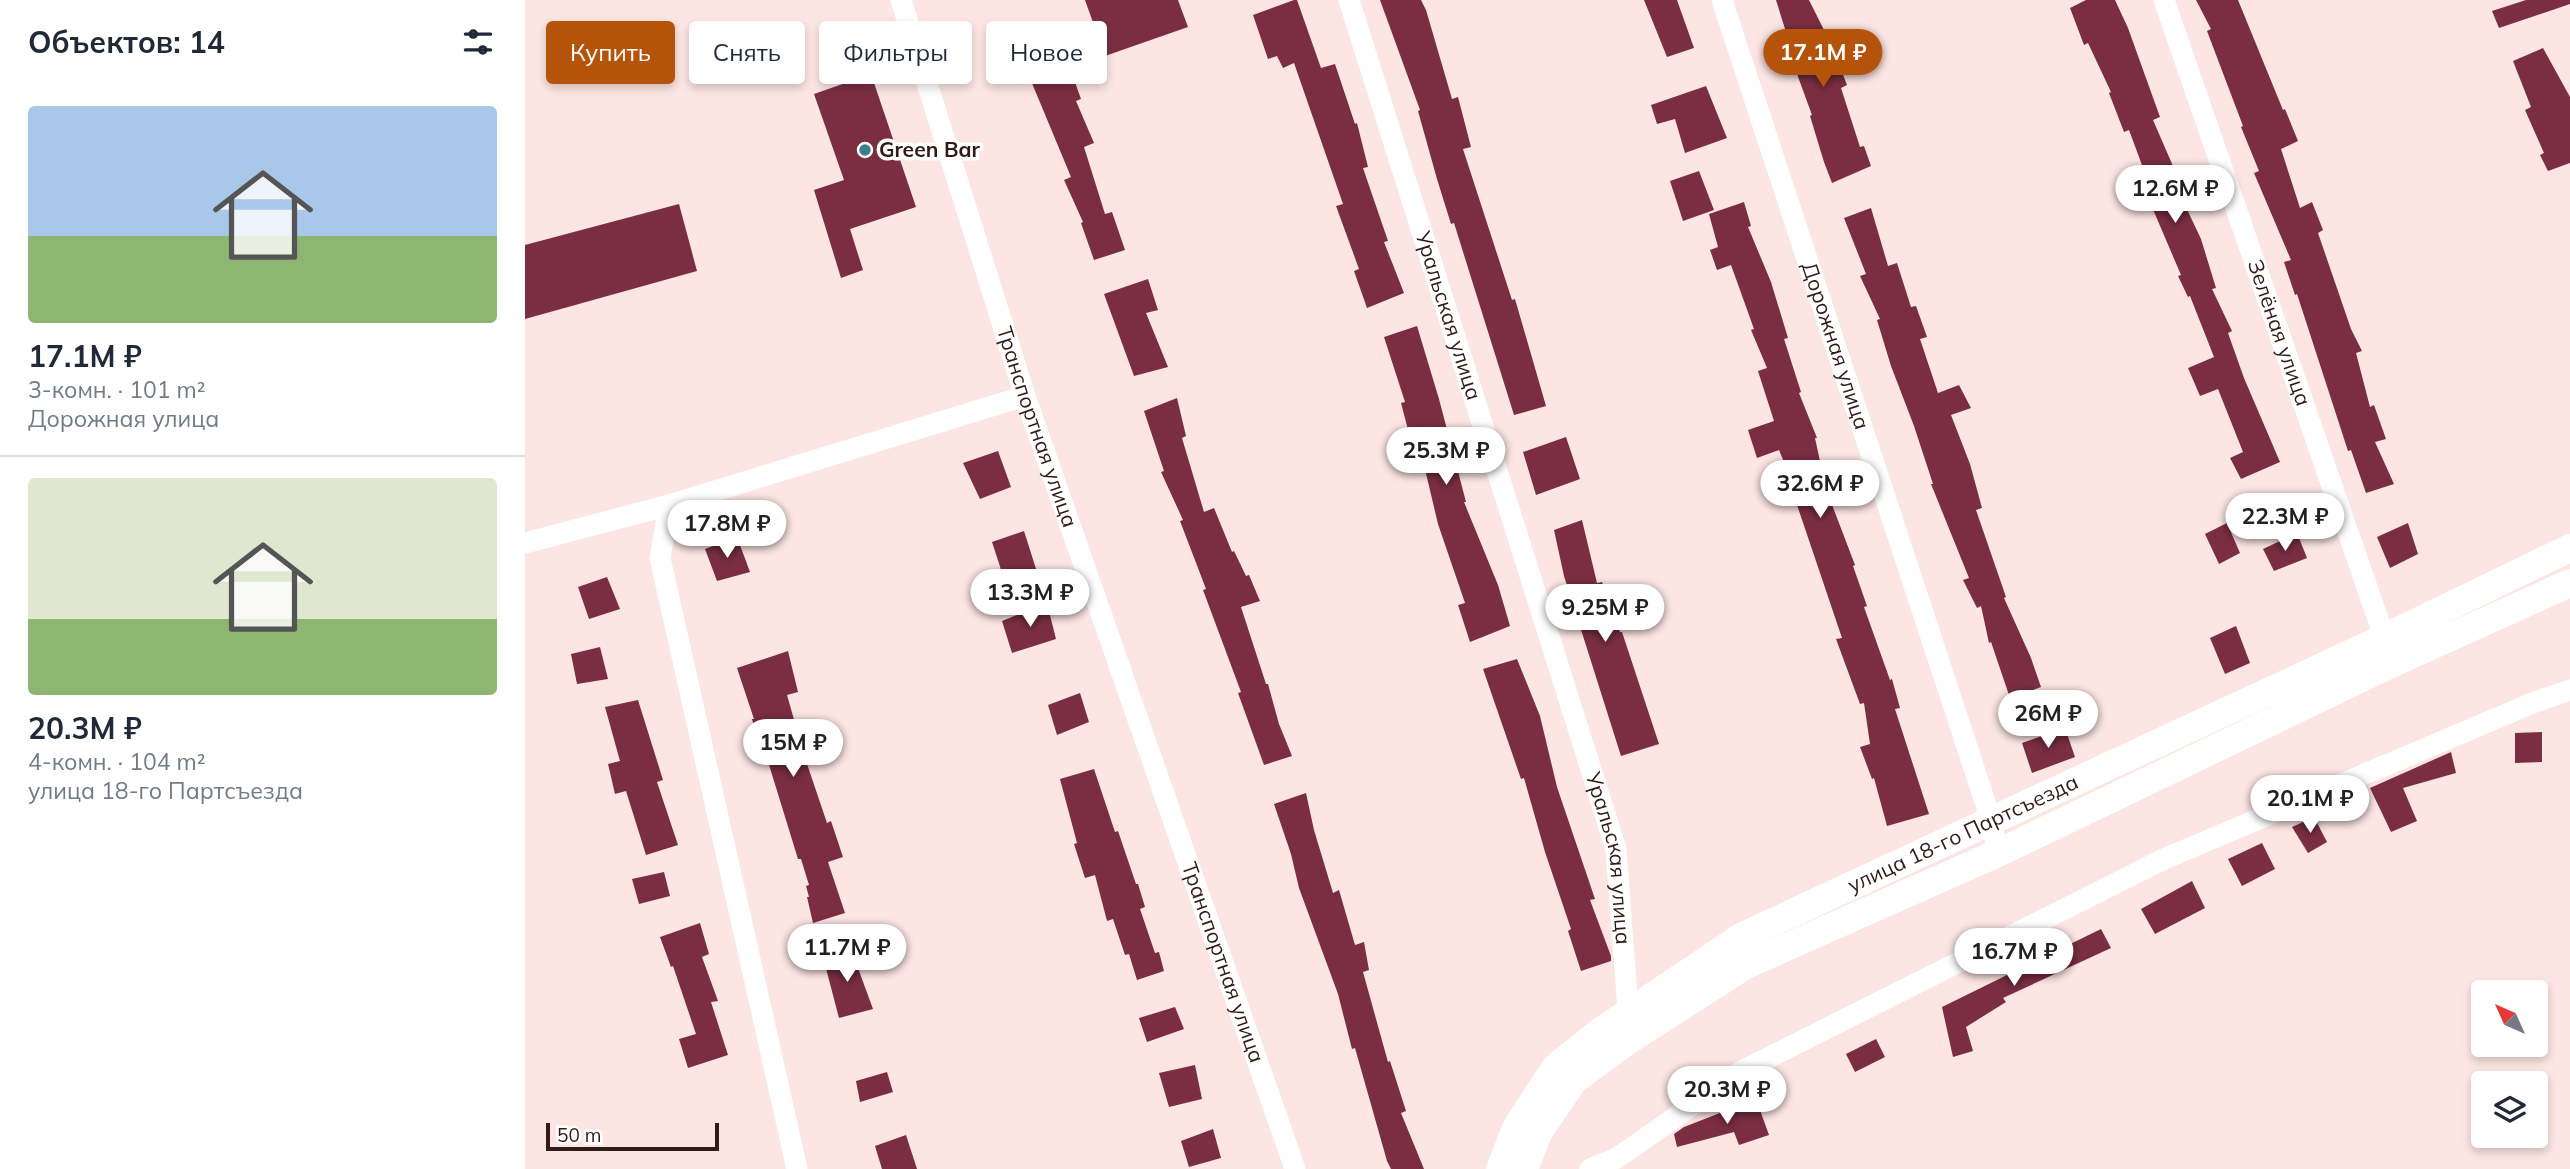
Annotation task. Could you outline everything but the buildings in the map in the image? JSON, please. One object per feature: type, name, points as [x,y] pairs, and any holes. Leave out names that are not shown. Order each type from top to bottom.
[{"type":"main road","name":"улица 18-го Партсъезда","points":[[1524,1169],[1538,1133],[1574,1080],[1629,1040],[1746,965],[1998,853],[2388,651],[2570,548]]},
{"type":"main road","name":"улица 18-го Партсъезда","points":[[1500,1169],[1516,1128],[1555,1068],[1601,1031],[1741,937],[1991,820],[2388,651],[2570,583]]},
{"type":"street","name":"Транспортная улица","points":[[901,0],[1025,396],[1295,1169]]},
{"type":"street","name":"Уральская улица","points":[[1349,0],[1616,849],[1629,1040]]},
{"type":"street","name":"Дорожная улица","points":[[1722,0],[1991,820],[1998,853]]},
{"type":"street","name":"Зелёная улица","points":[[2164,0],[2388,651]]},
{"type":"street","points":[[525,543],[669,505],[1025,396]]},
{"type":"street","points":[[669,505],[660,558],[797,1169]]},
{"type":"street","points":[[1590,1169],[1618,1158],[1740,1072],[2152,865],[2535,702],[2570,690]]},
{"type":"place","name":"Green Bar","points":[[865,150]]}]
